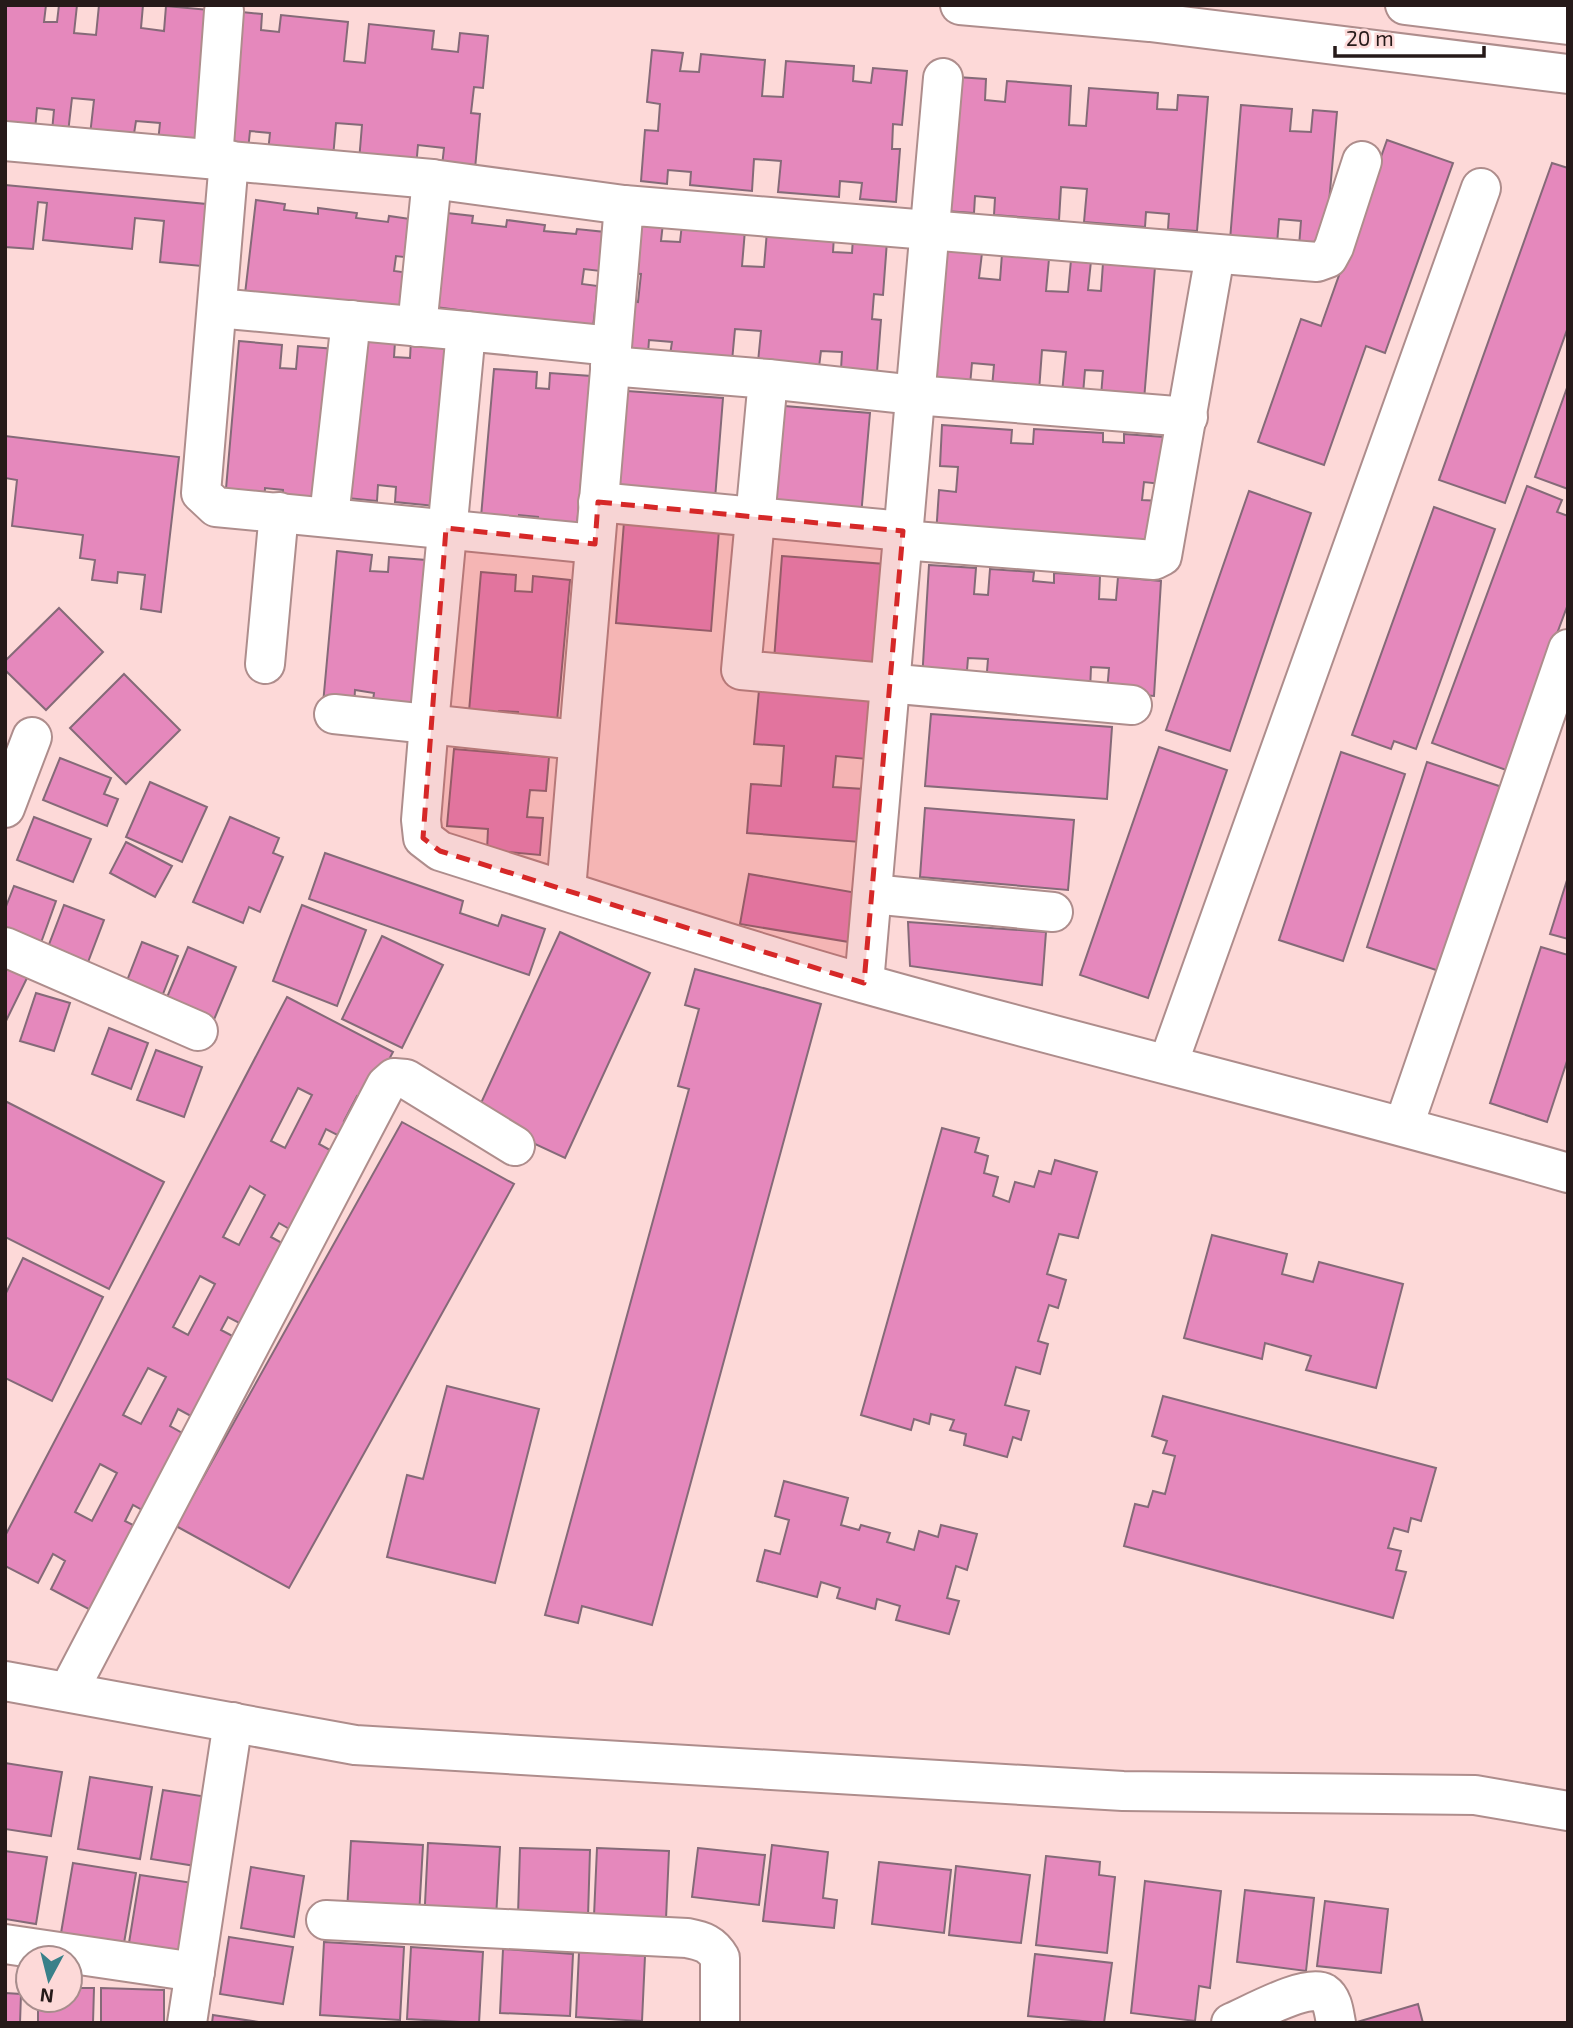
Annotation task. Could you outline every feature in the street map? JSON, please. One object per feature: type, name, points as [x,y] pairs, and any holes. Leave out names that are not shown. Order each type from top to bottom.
[{"type":"street","points":[[960,5],[1151,13],[1568,74]]},
{"type":"street","points":[[1405,5],[1568,25]]},
{"type":"street","points":[[224,11],[217,308],[201,493],[216,507],[595,544]]},
{"type":"street","points":[[864,983],[943,78]]},
{"type":"street","points":[[5,141],[432,179],[624,205],[1317,262],[1328,258],[1362,161]]},
{"type":"street","points":[[416,327],[432,179]]},
{"type":"street","points":[[1168,1064],[1481,188]]},
{"type":"street","points":[[566,890],[624,205]]},
{"type":"street","points":[[598,502],[756,517],[903,536],[1154,560],[1162,556],[1165,547],[1216,255]]},
{"type":"street","points":[[217,308],[466,331],[768,379],[915,396],[1188,417]]},
{"type":"street","points":[[329,517],[351,320]]},
{"type":"street","points":[[466,331],[421,820],[423,838],[440,851],[705,937],[864,983],[1404,1125],[1568,1173]]},
{"type":"street","points":[[768,379],[741,670],[1132,705]]},
{"type":"street","points":[[265,664],[279,512]]},
{"type":"street","points":[[1404,1125],[1568,649]]},
{"type":"street","points":[[334,714],[578,740]]},
{"type":"street","points":[[5,808],[32,737]]},
{"type":"street","points":[[872,894],[1053,912]]},
{"type":"street","points":[[5,947],[198,1031]]},
{"type":"street","points":[[68,1692],[386,1085],[394,1078],[406,1079],[515,1146]]},
{"type":"street","points":[[5,1681],[355,1745],[1123,1791],[1475,1795],[1568,1811]]},
{"type":"street","points":[[187,2023],[233,1722]]},
{"type":"street","points":[[326,1920],[687,1938],[705,1942],[715,1949],[720,1958],[720,2023]]},
{"type":"street","points":[[5,1944],[195,1972]]},
{"type":"street","points":[[1231,2023],[1308,1990],[1322,1992],[1330,1998],[1336,2023]]},
{"type":"highlighted area","points":[[598,502],[903,531],[864,983],[440,851],[423,838],[446,528],[595,544]]},
{"type":"building","points":[[5,5],[46,5],[44,22],[57,22],[59,5],[77,5],[74,33],[96,35],[99,5],[143,5],[141,28],[164,31],[166,6],[220,11],[206,147],[158,142],[160,123],[136,121],[133,140],[90,135],[94,100],[72,98],[68,133],[52,131],[54,110],[37,108],[35,130],[5,127]]},
{"type":"building","points":[[232,11],[262,14],[261,30],[279,32],[281,15],[348,22],[344,61],[365,63],[369,24],[434,31],[432,49],[458,52],[460,33],[488,36],[483,88],[474,87],[471,113],[480,114],[475,169],[442,166],[444,148],[418,145],[416,167],[359,161],[362,125],[336,123],[333,158],[268,152],[270,133],[250,131],[248,150],[218,147],[237,91],[239,64],[227,62]]},
{"type":"building","points":[[652,50],[683,53],[680,71],[699,72],[701,54],[765,60],[762,96],[783,97],[786,61],[854,66],[853,81],[871,83],[873,68],[907,71],[902,125],[893,124],[892,149],[900,149],[896,202],[860,199],[862,183],[840,181],[839,197],[778,192],[781,161],[754,159],[752,191],[690,185],[691,172],[668,170],[667,184],[641,181],[645,130],[658,131],[660,104],[647,102]]},
{"type":"building","points":[[957,77],[986,79],[985,100],[1005,102],[1007,81],[1071,86],[1069,125],[1086,126],[1089,88],[1158,93],[1157,109],[1177,110],[1178,95],[1208,97],[1197,231],[1168,229],[1169,214],[1146,212],[1145,227],[1084,222],[1087,189],[1061,187],[1059,220],[994,215],[995,198],[975,196],[974,213],[945,211]]},
{"type":"building","points":[[1241,105],[1292,109],[1290,131],[1311,132],[1313,110],[1337,112],[1325,248],[1299,246],[1301,221],[1279,219],[1277,244],[1230,240]]},
{"type":"building","points":[[1387,140],[1453,163],[1385,353],[1366,346],[1324,465],[1258,442],[1301,319],[1321,326]]},
{"type":"building","points":[[1552,163],[1568,168],[1568,327],[1505,503],[1439,480]]},
{"type":"building","points":[[5,185],[217,205],[212,267],[160,262],[164,221],[135,218],[132,249],[43,240],[47,203],[38,202],[33,249],[5,247]]},
{"type":"building","points":[[256,200],[285,204],[284,210],[318,214],[318,208],[357,213],[356,218],[388,222],[389,216],[417,220],[412,258],[396,256],[394,271],[410,273],[405,314],[245,294]]},
{"type":"building","points":[[447,213],[473,216],[472,223],[506,227],[507,220],[545,225],[544,231],[576,234],[577,229],[605,232],[600,271],[584,269],[582,284],[598,286],[593,327],[435,307]]},
{"type":"building","points":[[632,221],[663,223],[661,241],[680,242],[682,224],[745,230],[742,266],[764,267],[767,231],[834,236],[833,252],[852,253],[853,238],[887,241],[883,295],[874,294],[872,319],[881,320],[877,372],[841,369],[842,352],[821,351],[819,367],[758,362],[761,331],[735,329],[732,361],[670,355],[672,342],[649,340],[648,354],[621,351],[625,300],[638,302],[641,274],[628,273]]},
{"type":"building","points":[[936,249],[982,253],[979,278],[1000,280],[1002,254],[1049,259],[1046,291],[1068,292],[1071,260],[1091,261],[1088,290],[1101,291],[1103,263],[1155,267],[1144,400],[1101,396],[1103,371],[1085,370],[1083,394],[1062,393],[1066,352],[1042,350],[1039,391],[992,387],[994,365],[972,363],[970,385],[925,382]]},
{"type":"building","points":[[352,339],[395,342],[394,357],[410,358],[411,340],[450,344],[435,506],[395,502],[396,487],[378,485],[377,501],[337,497]]},
{"type":"building","points":[[239,341],[282,345],[280,368],[296,369],[298,346],[336,349],[322,509],[282,506],[283,490],[265,488],[264,504],[225,500]]},
{"type":"building","points":[[494,369],[537,372],[536,388],[549,389],[550,373],[591,376],[576,536],[536,533],[538,517],[519,515],[518,531],[480,528]]},
{"type":"building","points":[[1568,385],[1568,489],[1535,477]]},
{"type":"building","points":[[627,391],[723,398],[715,499],[619,491]]},
{"type":"building","points":[[772,405],[870,413],[861,516],[763,507]]},
{"type":"building","points":[[942,425],[1012,430],[1011,443],[1033,444],[1034,429],[1103,433],[1103,442],[1124,443],[1124,434],[1164,437],[1161,484],[1144,482],[1142,500],[1160,501],[1157,549],[936,535],[939,490],[956,492],[958,467],[940,466]]},
{"type":"building","points":[[5,436],[179,457],[161,612],[141,609],[145,575],[118,572],[117,583],[92,580],[95,560],[80,558],[83,535],[12,526],[17,480],[5,478]]},
{"type":"building","points":[[1527,486],[1562,500],[1557,512],[1568,516],[1568,604],[1506,770],[1432,743]]},
{"type":"building","points":[[1249,491],[1311,513],[1230,751],[1166,730]]},
{"type":"building","points":[[1434,507],[1495,529],[1416,749],[1394,741],[1391,749],[1352,735]]},
{"type":"building","points":[[624,522],[719,530],[711,631],[616,623]]},
{"type":"building","points":[[337,551],[372,555],[370,571],[388,572],[389,557],[426,560],[412,712],[372,708],[374,693],[355,690],[354,707],[323,704]]},
{"type":"building","points":[[782,556],[885,564],[876,668],[774,660]]},
{"type":"building","points":[[929,565],[976,568],[974,594],[988,595],[990,569],[1034,572],[1033,581],[1054,583],[1054,573],[1100,576],[1099,599],[1116,600],[1118,577],[1161,581],[1154,696],[1107,692],[1109,668],[1091,667],[1090,691],[1050,689],[1051,678],[1026,677],[986,684],[988,659],[968,658],[966,683],[922,680]]},
{"type":"building","points":[[481,572],[516,575],[515,591],[532,592],[533,576],[570,580],[556,732],[517,729],[518,712],[499,711],[498,726],[468,723]]},
{"type":"building","points":[[59,608],[103,652],[46,710],[5,670],[5,661]]},
{"type":"building","points":[[124,674],[180,730],[126,784],[70,728]]},
{"type":"building","points":[[759,690],[872,699],[867,759],[836,756],[833,787],[864,789],[860,842],[747,833],[751,784],[781,786],[784,746],[754,744]]},
{"type":"building","points":[[931,714],[1112,727],[1107,799],[925,786]]},
{"type":"building","points":[[1159,747],[1227,770],[1148,998],[1080,975]]},
{"type":"building","points":[[454,749],[549,757],[546,791],[530,790],[527,817],[543,818],[540,855],[487,850],[488,829],[447,826]]},
{"type":"building","points":[[1341,752],[1405,774],[1343,961],[1279,940]]},
{"type":"building","points":[[60,758],[111,778],[104,794],[118,799],[107,826],[43,800]]},
{"type":"building","points":[[1427,762],[1502,787],[1442,972],[1367,947]]},
{"type":"building","points":[[150,782],[207,807],[182,862],[126,837]]},
{"type":"building","points":[[925,808],[1074,820],[1068,890],[920,877]]},
{"type":"building","points":[[34,817],[91,839],[73,882],[17,860]]},
{"type":"building","points":[[230,817],[279,838],[273,853],[283,857],[260,912],[249,907],[243,923],[193,902]]},
{"type":"building","points":[[126,842],[172,866],[155,897],[110,873]]},
{"type":"building","points":[[325,853],[463,901],[460,913],[498,926],[502,915],[545,929],[529,975],[309,899]]},
{"type":"building","points":[[749,874],[857,893],[849,942],[740,924]]},
{"type":"building","points":[[1568,877],[1568,939],[1550,934]]},
{"type":"building","points":[[14,886],[56,901],[38,951],[5,939],[5,909]]},
{"type":"building","points":[[64,905],[104,920],[85,970],[45,955]]},
{"type":"building","points":[[302,905],[366,930],[337,1006],[273,981]]},
{"type":"building","points":[[908,922],[1046,932],[1042,985],[910,966]]},
{"type":"building","points":[[560,932],[650,973],[565,1158],[475,1116]]},
{"type":"building","points":[[382,936],[443,965],[402,1048],[342,1019]]},
{"type":"building","points":[[142,942],[178,956],[159,1004],[123,991]]},
{"type":"building","points":[[188,947],[236,967],[213,1022],[165,1002]]},
{"type":"building","points":[[1541,947],[1568,955],[1568,1058],[1547,1122],[1490,1103]]},
{"type":"building","points":[[5,963],[29,974],[5,1023]]},
{"type":"building","points":[[695,969],[821,1004],[652,1625],[582,1606],[578,1623],[545,1615],[689,1089],[678,1086],[699,1009],[685,1005]]},
{"type":"building","points":[[36,993],[70,1003],[54,1051],[20,1041]]},
{"type":"building","points":[[287,997],[393,1052],[367,1101],[357,1096],[344,1121],[354,1126],[347,1140],[326,1129],[319,1144],[339,1155],[298,1234],[279,1223],[271,1237],[291,1248],[278,1271],[269,1266],[256,1292],[249,1328],[228,1317],[221,1330],[242,1341],[200,1421],[178,1409],[170,1426],[191,1438],[151,1515],[133,1505],[125,1521],[143,1530],[130,1554],[121,1550],[108,1573],[118,1579],[98,1614],[51,1589],[65,1561],[53,1554],[38,1583],[5,1566],[5,1536]],"holes":[[[298,1088],[312,1095],[285,1148],[271,1141]],[[250,1186],[265,1195],[239,1245],[223,1237]],[[200,1276],[215,1284],[188,1335],[173,1327]],[[148,1368],[166,1377],[141,1424],[123,1415]],[[100,1464],[117,1473],[92,1521],[75,1512]]]},
{"type":"building","points":[[109,1028],[148,1043],[131,1089],[92,1074]]},
{"type":"building","points":[[156,1050],[202,1067],[184,1117],[137,1100]]},
{"type":"building","points":[[5,1101],[164,1182],[109,1289],[5,1237]]},
{"type":"building","points":[[402,1122],[514,1184],[289,1588],[176,1526]]},
{"type":"building","points":[[942,1128],[979,1138],[975,1152],[988,1156],[984,1173],[998,1177],[993,1196],[1009,1202],[1015,1182],[1034,1187],[1039,1171],[1051,1174],[1055,1160],[1097,1172],[1078,1238],[1059,1234],[1047,1274],[1066,1280],[1058,1308],[1049,1305],[1038,1341],[1048,1344],[1040,1374],[1016,1367],[1005,1405],[1029,1411],[1021,1440],[1013,1437],[1007,1457],[964,1445],[966,1434],[950,1430],[954,1420],[931,1414],[929,1424],[914,1419],[911,1430],[861,1415]]},
{"type":"building","points":[[1212,1235],[1287,1254],[1282,1274],[1313,1282],[1319,1262],[1403,1284],[1376,1388],[1306,1370],[1311,1356],[1265,1343],[1262,1359],[1184,1338]]},
{"type":"building","points":[[23,1258],[103,1297],[52,1401],[5,1378],[5,1295]]},
{"type":"building","points":[[447,1386],[539,1409],[495,1583],[387,1557],[407,1475],[423,1479]]},
{"type":"building","points":[[1163,1396],[1436,1468],[1421,1521],[1411,1518],[1408,1532],[1394,1528],[1388,1548],[1401,1551],[1396,1570],[1406,1572],[1393,1618],[1124,1546],[1135,1504],[1148,1507],[1153,1491],[1165,1494],[1175,1456],[1163,1453],[1167,1441],[1152,1436]]},
{"type":"building","points":[[784,1481],[848,1498],[841,1525],[859,1530],[861,1525],[890,1533],[887,1542],[914,1550],[919,1531],[938,1537],[941,1525],[977,1534],[967,1570],[956,1566],[947,1598],[959,1601],[949,1634],[896,1620],[900,1606],[877,1599],[875,1609],[837,1598],[840,1588],[821,1582],[817,1597],[757,1581],[765,1550],[780,1554],[789,1520],[775,1516]]},
{"type":"building","points":[[5,1763],[62,1772],[51,1836],[5,1829]]},
{"type":"building","points":[[90,1777],[152,1787],[140,1859],[78,1849]]},
{"type":"building","points":[[163,1790],[220,1799],[208,1868],[151,1859]]},
{"type":"building","points":[[351,1841],[423,1845],[419,1916],[347,1911]]},
{"type":"building","points":[[428,1843],[500,1847],[496,1918],[424,1924]]},
{"type":"building","points":[[772,1845],[828,1852],[823,1898],[837,1900],[834,1928],[763,1921]]},
{"type":"building","points":[[520,1848],[590,1850],[588,1917],[518,1915]]},
{"type":"building","points":[[597,1848],[669,1851],[666,1919],[594,1916]]},
{"type":"building","points":[[698,1848],[765,1855],[759,1905],[692,1897]]},
{"type":"building","points":[[5,1851],[47,1857],[36,1924],[5,1919]]},
{"type":"building","points":[[1046,1856],[1100,1862],[1099,1875],[1115,1877],[1107,1953],[1036,1945]]},
{"type":"building","points":[[879,1862],[951,1870],[944,1933],[872,1924]]},
{"type":"building","points":[[73,1863],[136,1873],[124,1943],[61,1933]]},
{"type":"building","points":[[956,1866],[1030,1875],[1021,1943],[949,1935]]},
{"type":"building","points":[[251,1867],[304,1876],[294,1937],[241,1928]]},
{"type":"building","points":[[140,1875],[206,1885],[194,1959],[128,1949]]},
{"type":"building","points":[[1145,1881],[1221,1891],[1210,1988],[1199,1986],[1195,2021],[1131,2013]]},
{"type":"building","points":[[1245,1890],[1314,1898],[1306,1971],[1237,1962]]},
{"type":"building","points":[[1325,1901],[1388,1909],[1381,1973],[1317,1966]]},
{"type":"building","points":[[229,1937],[293,1947],[283,2004],[220,1994]]},
{"type":"building","points":[[324,1942],[404,1947],[400,2020],[320,2015]]},
{"type":"building","points":[[411,1947],[483,1952],[479,2023],[407,2019]]},
{"type":"building","points":[[503,1949],[573,1954],[570,2016],[500,2013]]},
{"type":"building","points":[[579,1952],[645,1956],[642,2021],[576,2017]]},
{"type":"building","points":[[1035,1954],[1112,1963],[1104,2023],[1028,2016]]},
{"type":"building","points":[[84,1988],[94,1988],[93,2023],[38,2023],[38,2014],[84,2014]]},
{"type":"building","points":[[101,1988],[164,1990],[164,2023],[101,2023]]},
{"type":"building","points":[[5,1993],[14,1994],[14,2014],[20,2014],[20,2023],[5,2023]]},
{"type":"building","points":[[1418,2004],[1423,2023],[1357,2023],[1357,2022]]},
{"type":"building","points":[[213,2015],[265,2023],[212,2023]]}]
